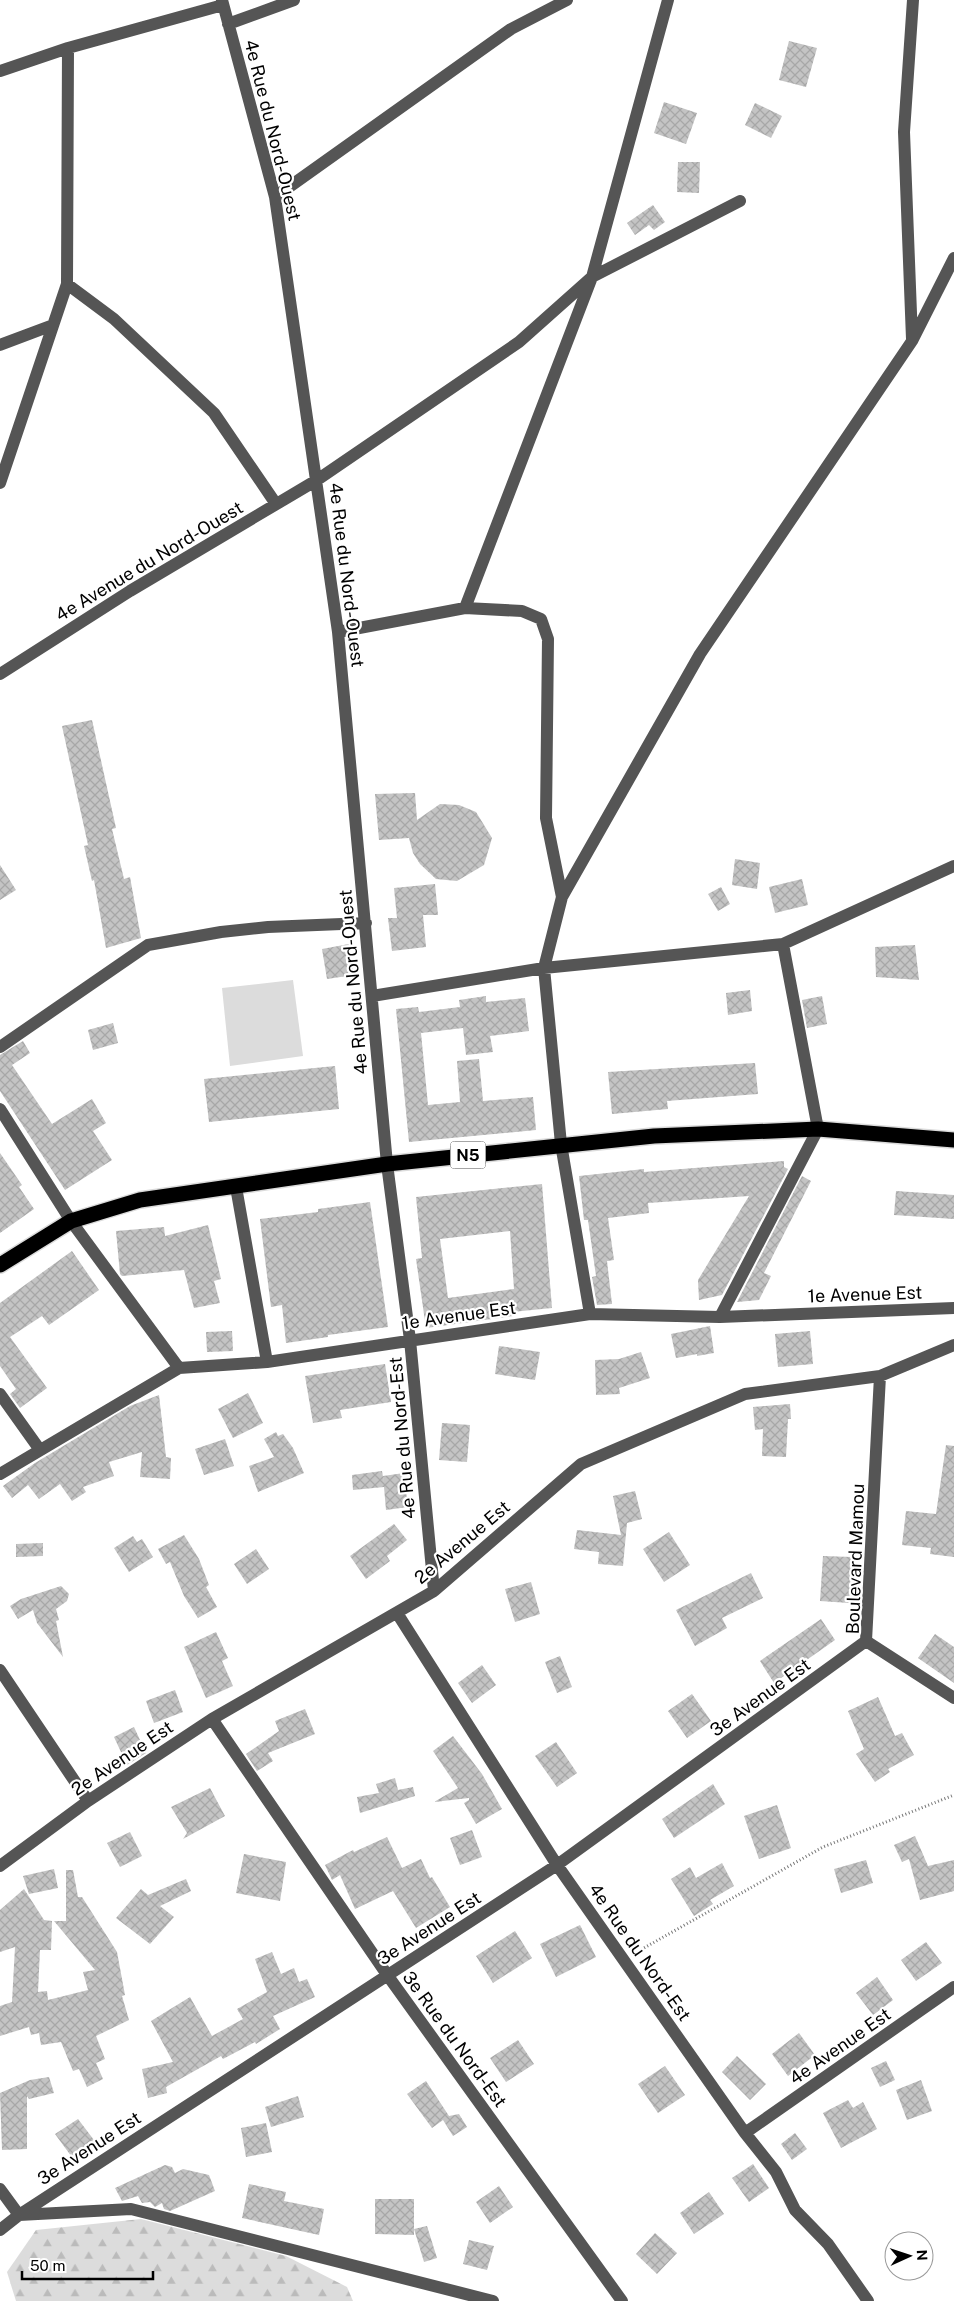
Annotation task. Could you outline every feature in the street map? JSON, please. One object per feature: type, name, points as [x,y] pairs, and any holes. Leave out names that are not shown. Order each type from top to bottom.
[{"type":"highway","name":"N5","points":[[0,1265],[71,1221],[140,1200],[387,1164],[561,1144],[654,1136],[818,1129],[954,1140]]},
{"type":"street","points":[[228,24],[294,0]]},
{"type":"street","points":[[276,197],[510,29],[567,0]]},
{"type":"street","points":[[465,608],[592,278],[668,0]]},
{"type":"street","points":[[912,341],[904,132],[913,0]]},
{"type":"street","points":[[0,71],[68,48],[222,2]]},
{"type":"street","name":"4e Rue du Nord-Ouest","points":[[222,2],[276,197],[317,480],[338,632],[387,1164]]},
{"type":"street","points":[[0,484],[67,284],[68,48]]},
{"type":"street","name":"4e Avenue du Nord-Ouest","points":[[0,674],[130,591],[317,480],[519,342],[592,278],[740,201]]},
{"type":"street","points":[[590,1314],[561,1144],[544,968],[562,897],[700,654],[912,341],[954,258]]},
{"type":"street","points":[[67,284],[114,319],[214,413],[276,504]]},
{"type":"street","points":[[0,344],[53,325]]},
{"type":"street","points":[[338,632],[465,608],[522,611],[540,619],[548,639],[546,818],[562,897]]},
{"type":"street","points":[[372,996],[544,968],[782,944],[954,866]]},
{"type":"street","points":[[0,1047],[148,945],[221,932],[268,927],[366,923]]},
{"type":"street","points":[[720,1317],[818,1129],[782,944]]},
{"type":"street","points":[[0,1109],[71,1221],[179,1368]]},
{"type":"street","name":"4e Rue du Nord-Est","points":[[387,1164],[410,1340],[434,1591]]},
{"type":"street","points":[[236,1187],[267,1362]]},
{"type":"street","name":"1e Avenue Est","points":[[0,1474],[179,1368],[267,1362],[590,1314],[720,1317],[954,1308]]},
{"type":"street","name":"2e Avenue Est","points":[[0,1866],[88,1802],[212,1719],[434,1591],[581,1464],[745,1394],[880,1376],[954,1345]]},
{"type":"street","name":"Boulevard Mamou","points":[[880,1376],[866,1641],[954,1698]]},
{"type":"street","points":[[0,1394],[40,1450]]},
{"type":"street","name":"4e Rue du Nord-Est","points":[[397,1613],[557,1865],[745,2133],[776,2172],[795,2210],[828,2244],[868,2301]]},
{"type":"street","name":"3e Avenue Est","points":[[0,2230],[19,2215],[557,1865],[866,1641]]},
{"type":"street","points":[[0,1670],[88,1802]]},
{"type":"street","name":"3e Rue du Nord-Est","points":[[212,1719],[388,1976],[622,2301]]},
{"type":"street","name":"4e Avenue Est","points":[[745,2133],[954,1987]]},
{"type":"street","points":[[0,2188],[19,2215],[132,2209],[493,2301]]},
{"type":"path","points":[[623,1960],[822,1847],[954,1795]]},
{"type":"green space","points":[[293,980],[303,1056],[230,1066],[222,988]]},
{"type":"green space","points":[[141,2219],[286,2256],[347,2287],[353,2301],[16,2301],[7,2272],[36,2230]]},
{"type":"building","points":[[789,41],[817,48],[806,87],[779,80]]},
{"type":"building","points":[[664,102],[697,113],[686,144],[654,133]]},
{"type":"building","points":[[755,103],[782,116],[771,138],[745,125]]},
{"type":"building","points":[[678,162],[700,162],[699,193],[677,192]]},
{"type":"building","points":[[653,205],[665,222],[654,230],[649,225],[635,235],[627,223]]},
{"type":"building","points":[[92,720],[116,828],[112,829],[124,879],[130,877],[141,938],[106,948],[94,880],[92,881],[84,846],[88,845],[62,726]]},
{"type":"building","points":[[415,793],[417,820],[440,804],[459,805],[476,812],[492,838],[484,865],[457,881],[436,879],[420,864],[413,853],[409,838],[379,840],[375,794]]},
{"type":"building","points":[[735,859],[760,863],[757,889],[732,885]]},
{"type":"building","points":[[0,865],[16,890],[0,900]]},
{"type":"building","points":[[802,879],[808,905],[775,913],[769,887]]},
{"type":"building","points":[[435,884],[438,915],[423,915],[426,947],[392,951],[388,918],[397,918],[394,888]]},
{"type":"building","points":[[721,887],[730,904],[718,911],[708,894]]},
{"type":"building","points":[[349,944],[354,975],[327,979],[322,949]]},
{"type":"building","points":[[915,945],[919,980],[876,977],[875,947]]},
{"type":"building","points":[[750,990],[752,1011],[728,1015],[726,993]]},
{"type":"building","points":[[486,996],[486,1002],[525,998],[529,1031],[490,1036],[493,1052],[466,1055],[463,1028],[421,1033],[428,1105],[460,1102],[457,1061],[479,1059],[483,1101],[533,1097],[536,1130],[409,1142],[396,1009],[418,1007],[419,1012],[460,1007],[459,1000]]},
{"type":"building","points":[[822,996],[827,1024],[807,1028],[802,1000]]},
{"type":"building","points":[[113,1023],[118,1043],[93,1050],[88,1030]]},
{"type":"building","points":[[23,1041],[30,1053],[12,1065],[52,1124],[92,1099],[106,1123],[93,1131],[112,1160],[65,1190],[0,1091],[0,1055]]},
{"type":"building","points":[[755,1063],[758,1094],[667,1101],[668,1109],[612,1114],[608,1072]]},
{"type":"building","points":[[335,1066],[339,1109],[209,1122],[204,1079]]},
{"type":"building","points":[[0,1153],[22,1185],[19,1187],[34,1209],[0,1233]]},
{"type":"building","points":[[784,1161],[784,1167],[788,1169],[722,1295],[699,1300],[698,1280],[749,1196],[648,1203],[649,1213],[608,1218],[614,1260],[607,1261],[612,1304],[597,1305],[592,1277],[596,1276],[588,1220],[584,1220],[579,1176],[644,1169],[644,1172]]},
{"type":"building","points":[[802,1176],[811,1181],[764,1273],[771,1276],[759,1300],[737,1302]]},
{"type":"building","points":[[542,1184],[552,1308],[512,1312],[513,1316],[426,1328],[416,1259],[422,1258],[416,1197]],"holes":[[[510,1231],[514,1289],[448,1298],[440,1239]]]},
{"type":"building","points":[[896,1191],[954,1195],[954,1219],[894,1215]]},
{"type":"building","points":[[370,1202],[388,1327],[286,1343],[282,1305],[271,1307],[260,1219],[318,1212],[318,1209]]},
{"type":"building","points":[[208,1225],[221,1279],[214,1281],[220,1303],[194,1308],[184,1270],[122,1276],[120,1274],[116,1231],[164,1227],[165,1236]]},
{"type":"building","points":[[72,1251],[99,1290],[49,1325],[42,1316],[10,1337],[47,1388],[20,1408],[10,1394],[16,1389],[0,1366],[0,1303]]},
{"type":"building","points":[[710,1326],[714,1353],[676,1358],[671,1334]]},
{"type":"building","points":[[232,1331],[233,1351],[207,1352],[206,1332]]},
{"type":"building","points":[[810,1331],[813,1364],[778,1367],[775,1334]]},
{"type":"building","points":[[499,1346],[540,1352],[535,1380],[495,1374]]},
{"type":"building","points":[[641,1352],[650,1378],[619,1388],[620,1394],[596,1395],[595,1360],[619,1359]]},
{"type":"building","points":[[385,1364],[391,1402],[340,1410],[342,1418],[313,1423],[305,1376]]},
{"type":"building","points":[[248,1393],[263,1423],[233,1438],[218,1409]]},
{"type":"building","points":[[159,1395],[166,1457],[171,1458],[170,1479],[140,1477],[142,1452],[109,1462],[114,1476],[83,1487],[86,1492],[72,1501],[60,1484],[39,1499],[28,1485],[12,1498],[3,1486],[35,1463],[130,1406]]},
{"type":"building","points":[[790,1404],[791,1419],[788,1419],[786,1457],[762,1456],[763,1429],[755,1430],[753,1407]]},
{"type":"building","points":[[442,1423],[470,1425],[467,1462],[439,1460]]},
{"type":"building","points":[[276,1432],[278,1436],[283,1434],[293,1448],[304,1473],[258,1492],[249,1466],[274,1457],[264,1439]]},
{"type":"building","points":[[225,1439],[234,1466],[204,1475],[195,1449]]},
{"type":"building","points":[[946,1445],[954,1446],[954,1557],[930,1554],[931,1548],[902,1545],[906,1511],[936,1514]]},
{"type":"building","points":[[382,1471],[384,1483],[383,1476],[404,1473],[408,1507],[386,1510],[384,1487],[353,1490],[352,1475]]},
{"type":"building","points":[[635,1491],[642,1519],[627,1523],[623,1566],[598,1564],[599,1552],[574,1549],[577,1530],[621,1535],[613,1496]]},
{"type":"building","points":[[394,1524],[407,1540],[387,1556],[390,1561],[366,1579],[350,1556]]},
{"type":"building","points":[[669,1532],[690,1565],[664,1582],[643,1549]]},
{"type":"building","points":[[184,1535],[199,1559],[209,1585],[206,1587],[217,1607],[198,1618],[184,1596],[170,1562],[166,1564],[158,1549]]},
{"type":"building","points":[[133,1536],[137,1542],[142,1539],[153,1557],[129,1572],[114,1548]]},
{"type":"building","points":[[43,1543],[43,1556],[16,1557],[16,1544]]},
{"type":"building","points":[[256,1549],[269,1569],[247,1584],[234,1564]]},
{"type":"building","points":[[823,1556],[852,1557],[849,1603],[820,1601]]},
{"type":"building","points":[[751,1573],[763,1598],[722,1618],[727,1628],[695,1646],[676,1610]]},
{"type":"building","points":[[531,1582],[540,1614],[515,1622],[505,1589]]},
{"type":"building","points":[[61,1586],[69,1594],[67,1601],[56,1609],[59,1620],[56,1621],[63,1657],[37,1623],[33,1610],[18,1619],[10,1606],[21,1599]]},
{"type":"building","points":[[821,1619],[835,1640],[774,1683],[760,1661]]},
{"type":"building","points":[[216,1632],[228,1658],[222,1661],[233,1686],[206,1698],[184,1647]]},
{"type":"building","points":[[935,1634],[954,1647],[954,1683],[918,1658]]},
{"type":"building","points":[[560,1656],[572,1687],[557,1693],[545,1662]]},
{"type":"building","points":[[482,1665],[496,1685],[472,1703],[458,1683]]},
{"type":"building","points":[[175,1690],[183,1712],[154,1723],[146,1701]]},
{"type":"building","points":[[692,1694],[711,1721],[687,1738],[668,1711]]},
{"type":"building","points":[[878,1697],[895,1736],[902,1733],[914,1755],[888,1769],[890,1772],[875,1782],[856,1754],[864,1749],[848,1711]]},
{"type":"building","points":[[305,1709],[315,1734],[268,1753],[273,1761],[257,1771],[246,1754],[279,1731],[275,1721]]},
{"type":"building","points":[[134,1727],[146,1753],[127,1765],[114,1737]]},
{"type":"building","points":[[453,1736],[482,1774],[502,1809],[476,1824],[464,1803],[469,1798],[434,1802],[458,1788],[433,1751]]},
{"type":"building","points":[[556,1742],[577,1773],[557,1787],[535,1756]]},
{"type":"building","points":[[395,1778],[398,1790],[413,1787],[415,1796],[360,1813],[357,1797],[379,1793],[376,1784]]},
{"type":"building","points":[[713,1784],[725,1804],[674,1838],[662,1819]]},
{"type":"building","points":[[210,1788],[225,1816],[183,1839],[187,1833],[171,1807]]},
{"type":"building","points":[[777,1805],[791,1848],[759,1859],[744,1816]]},
{"type":"building","points":[[472,1830],[482,1857],[460,1865],[450,1838]]},
{"type":"building","points":[[130,1832],[142,1856],[120,1867],[107,1843]]},
{"type":"building","points":[[915,1836],[928,1866],[954,1860],[954,1891],[920,1900],[909,1859],[902,1862],[894,1845]]},
{"type":"building","points":[[387,1837],[402,1868],[421,1859],[430,1878],[432,1877],[450,1907],[416,1928],[393,1891],[355,1909],[340,1875],[332,1880],[325,1865],[353,1850],[354,1852]]},
{"type":"building","points":[[244,1854],[286,1862],[280,1901],[236,1893]]},
{"type":"building","points":[[866,1860],[873,1883],[841,1893],[834,1869]]},
{"type":"building","points":[[722,1863],[734,1886],[710,1900],[713,1904],[694,1916],[671,1879],[690,1867],[696,1878]]},
{"type":"building","points":[[54,1869],[58,1888],[29,1894],[23,1876]]},
{"type":"building","points":[[66,1870],[73,1870],[78,1897],[82,1897],[117,1952],[125,1995],[122,1996],[129,2020],[96,2036],[105,2059],[96,2063],[103,2079],[87,2087],[79,2069],[73,2071],[61,2042],[41,2045],[39,2033],[31,2035],[29,2027],[0,2036],[0,2006],[12,2002],[15,1947],[0,1952],[0,1910],[24,1889],[44,1920],[52,1921],[51,1950],[40,1950],[38,1992],[47,1991],[48,2000],[88,1990],[83,1972],[95,1970],[54,1921],[66,1921]]},
{"type":"building","points":[[186,1879],[191,1891],[160,1906],[174,1917],[150,1944],[116,1918],[141,1889],[148,1895]]},
{"type":"building","points":[[580,1925],[596,1957],[556,1977],[540,1944]]},
{"type":"building","points":[[515,1931],[532,1958],[493,1983],[476,1956]]},
{"type":"building","points":[[926,1942],[942,1963],[916,1981],[901,1960]]},
{"type":"building","points":[[272,1952],[281,1974],[294,1968],[299,1982],[307,1979],[315,1997],[273,2016],[280,2029],[256,2044],[255,2042],[223,2059],[221,2056],[166,2087],[167,2093],[148,2098],[142,2069],[173,2062],[151,2021],[190,1997],[212,2036],[243,2019],[237,2009],[267,1992],[255,1959]]},
{"type":"building","points":[[877,1977],[893,2000],[873,2015],[856,1993]]},
{"type":"building","points":[[799,2033],[815,2055],[788,2076],[772,2054]]},
{"type":"building","points":[[518,2040],[534,2064],[506,2082],[490,2058]]},
{"type":"building","points":[[737,2056],[766,2084],[750,2100],[722,2072]]},
{"type":"building","points":[[886,2061],[895,2080],[880,2087],[871,2068]]},
{"type":"building","points":[[665,2066],[685,2095],[658,2113],[638,2084]]},
{"type":"building","points":[[49,2077],[54,2093],[29,2099],[27,2096],[27,2149],[2,2150],[0,2093],[30,2080]]},
{"type":"building","points":[[921,2080],[932,2111],[907,2120],[896,2090]]},
{"type":"building","points":[[426,2081],[449,2116],[459,2114],[467,2127],[453,2136],[443,2120],[432,2128],[407,2094]]},
{"type":"building","points":[[298,2096],[304,2117],[271,2127],[265,2107]]},
{"type":"building","points":[[848,2100],[853,2108],[863,2102],[877,2129],[841,2148],[823,2113]]},
{"type":"building","points":[[78,2119],[97,2144],[74,2160],[55,2134]]},
{"type":"building","points":[[266,2123],[272,2152],[246,2157],[241,2128]]},
{"type":"building","points":[[795,2133],[807,2149],[792,2160],[781,2144]]},
{"type":"building","points":[[753,2164],[769,2188],[749,2202],[732,2178]]},
{"type":"building","points":[[165,2165],[172,2167],[175,2173],[183,2169],[209,2175],[215,2191],[170,2211],[164,2209],[162,2203],[155,2207],[150,2202],[142,2203],[138,2196],[122,2201],[115,2188]]},
{"type":"building","points":[[249,2184],[286,2192],[284,2201],[324,2209],[319,2235],[242,2218]]},
{"type":"building","points":[[499,2186],[513,2207],[490,2223],[476,2202]]},
{"type":"building","points":[[709,2192],[724,2214],[694,2234],[680,2213]]},
{"type":"building","points":[[375,2199],[414,2199],[414,2235],[375,2234]]},
{"type":"building","points":[[427,2226],[437,2258],[424,2262],[414,2229]]},
{"type":"building","points":[[655,2233],[677,2253],[657,2274],[636,2254]]},
{"type":"building","points":[[469,2240],[494,2246],[487,2270],[463,2264]]}]
